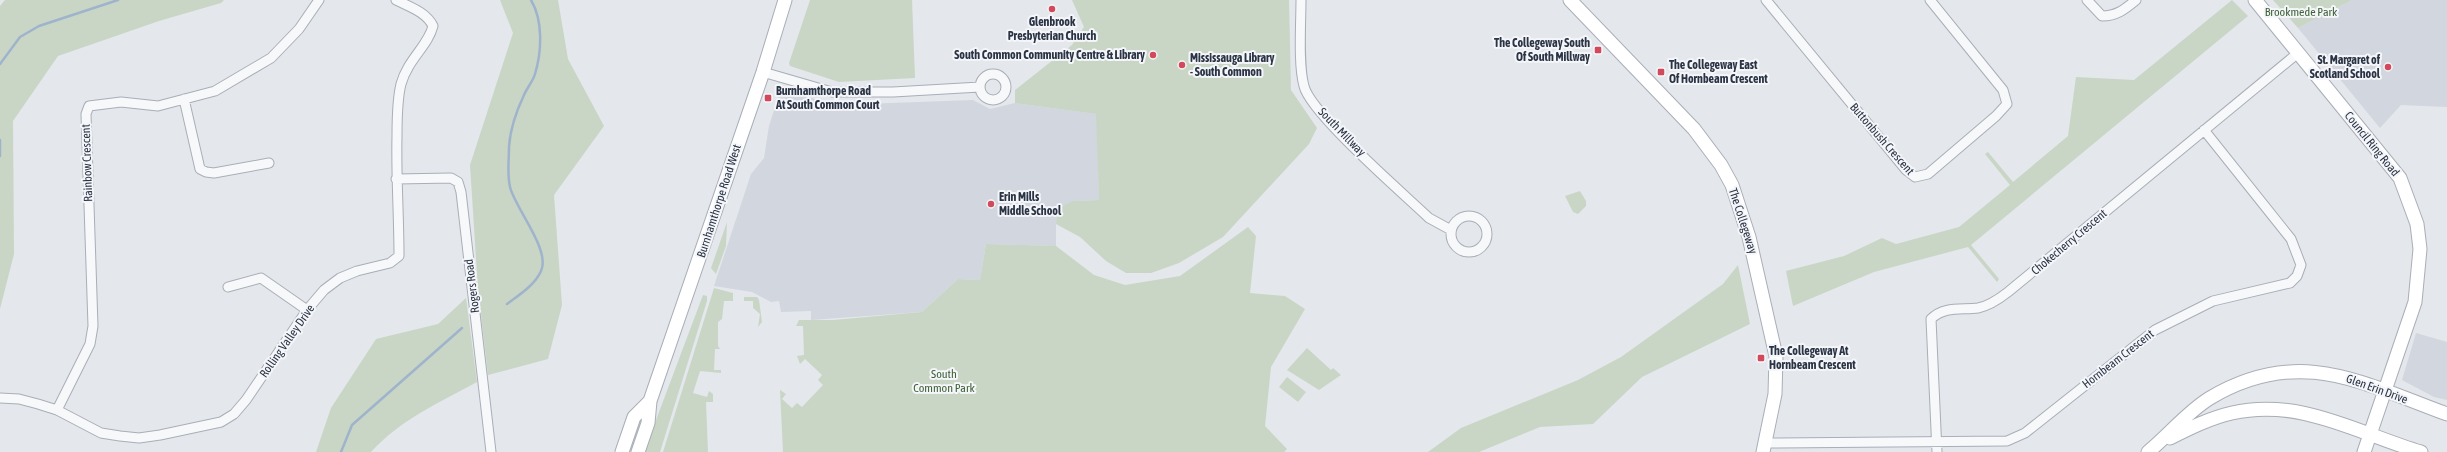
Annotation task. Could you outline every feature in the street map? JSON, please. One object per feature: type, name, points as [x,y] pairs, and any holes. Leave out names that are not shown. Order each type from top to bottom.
[{"type":"street","name":"Rainbow Crescent","points":[[57,410],[90,344],[93,326],[86,112],[89,106],[121,102],[158,106],[215,91],[271,58],[299,29],[319,0]]},
{"type":"street","name":"Rolling Valley Drive","points":[[0,398],[18,399],[57,410],[101,433],[139,438],[221,422],[234,414],[246,400],[307,310],[324,290],[340,278],[357,271],[390,263],[399,256],[396,179],[397,121],[401,86],[407,66],[430,36],[433,26],[429,18],[422,13],[396,0]]},
{"type":"street","name":"Burnhamthorpe Road West","points":[[638,452],[648,423],[650,401],[763,72],[785,0]]},
{"type":"street","name":"South Millway","points":[[1301,0],[1302,69],[1304,86],[1307,93],[1325,118],[1430,218],[1451,230]]},
{"type":"street","name":"The Collegeway","points":[[1570,0],[1694,129],[1721,166],[1732,185],[1750,237],[1776,356],[1775,394],[1764,447]]},
{"type":"street","name":"Buttonbush Crescent","points":[[1766,0],[1906,170],[1915,178],[1928,174],[1996,116],[2007,104],[2003,90],[1930,0]]},
{"type":"street","points":[[2087,0],[2102,16],[2112,16],[2124,11],[2136,0]]},
{"type":"street","name":"Council Ring Road","points":[[2255,0],[2400,178],[2417,224],[2420,249],[2415,302],[2364,452]]},
{"type":"street","name":"Chokecherry Crescent","points":[[1937,452],[1938,442],[1931,319],[1938,312],[1979,308],[1996,301],[2298,53]]},
{"type":"street","points":[[763,72],[839,93],[980,87]]},
{"type":"street","points":[[184,99],[200,168],[206,172],[214,173],[269,163]]},
{"type":"street","name":"Hornbeam Crescent","points":[[1764,447],[2007,441],[2025,434],[2155,330],[2213,301],[2290,284],[2297,276],[2301,265],[2291,239],[2204,130]]},
{"type":"street","name":"Rogers Road","points":[[396,179],[451,178],[458,182],[461,192],[491,452]]},
{"type":"street","points":[[1473,216],[1483,221],[1488,232],[1482,247],[1472,252],[1466,252],[1456,247],[1452,242],[1451,230],[1457,220],[1473,216]]},
{"type":"street","points":[[228,287],[260,278],[307,310]]},
{"type":"street","name":"Glen Erin Drive","points":[[2148,452],[2191,412],[2210,398],[2256,378],[2311,371],[2347,377],[2447,414]]},
{"type":"street","name":"Burnhamthorpe Road West","points":[[622,452],[634,416],[650,401]]},
{"type":"street","name":"Glen Erin Drive","points":[[2159,443],[2213,418],[2250,410],[2300,411],[2421,452]]},
{"type":"shaded area","name":"St. Margaret of Scotland School","points":[[2352,0],[2447,0],[2447,107],[2401,105],[2380,128],[2298,28]]},
{"type":"shaded area","points":[[781,89],[835,105],[973,100],[990,109],[1015,103],[1097,114],[1099,200],[1073,201],[1056,224],[1056,246],[986,244],[980,280],[958,279],[922,312],[811,320],[811,311],[781,312],[779,301],[771,302],[752,292],[714,286],[751,174],[764,158],[769,126]]},
{"type":"shaded area","points":[[2416,333],[2447,342],[2447,400],[2434,397],[2402,380]]},
{"type":"green space","points":[[5,0],[224,0],[221,3],[159,21],[58,56],[13,121],[14,254],[0,309],[0,6]]},
{"type":"green space","points":[[500,0],[558,0],[568,59],[604,126],[554,195],[562,305],[548,359],[488,375],[478,289],[470,165],[513,33]]},
{"type":"green space","points":[[810,0],[912,0],[915,78],[839,82],[790,66],[789,63]]},
{"type":"green space","points":[[1072,0],[1289,0],[1291,90],[1317,128],[1309,144],[1223,237],[1179,263],[1151,273],[1126,273],[1106,261],[1080,237],[1056,224],[1059,208],[1073,201],[1099,200],[1096,114],[1015,103],[1015,90],[1072,45],[1084,27]]},
{"type":"green space","points":[[2232,0],[2248,16],[1971,245],[1999,279],[1997,282],[1968,247],[1874,272],[1793,306],[1786,271],[1844,256],[1882,238],[1896,244],[1959,227],[2010,185],[1985,154],[1988,152],[2013,182],[2068,136],[2076,77],[2134,80]]},
{"type":"green space","name":"Brookmede Park","points":[[2273,0],[2352,0],[2298,28]]},
{"type":"green space","points":[[1580,191],[1586,201],[1586,206],[1578,214],[1573,212],[1565,196]]},
{"type":"green space","points":[[727,222],[726,246],[716,274],[711,268]]},
{"type":"green space","name":"South Common Park","points":[[1248,227],[1256,236],[1250,293],[1285,296],[1305,309],[1271,367],[1265,426],[1287,449],[1284,452],[783,452],[780,390],[786,394],[782,399],[792,408],[797,403],[802,407],[823,385],[818,380],[822,375],[805,359],[800,364],[797,356],[804,355],[803,326],[796,326],[799,320],[833,320],[922,312],[958,279],[980,280],[986,244],[1056,246],[1094,275],[1125,285],[1180,276]]},
{"type":"green space","points":[[1738,265],[1750,324],[1642,377],[1593,424],[1540,427],[1479,452],[1428,452],[1461,428],[1578,380],[1621,357],[1723,284]]},
{"type":"green space","points":[[714,288],[733,293],[733,301],[724,301],[722,319],[718,322],[718,346],[720,349],[715,349],[714,370],[721,370],[721,373],[700,371],[693,393],[707,397],[709,391],[713,394],[713,402],[706,402],[708,452],[663,452]]},
{"type":"green space","points":[[703,295],[707,296],[707,301],[660,452],[644,452]]},
{"type":"green space","points":[[744,297],[757,297],[759,300],[762,322],[758,327],[760,314],[753,308],[753,301],[744,301]]},
{"type":"green space","points":[[466,298],[477,382],[421,412],[395,430],[371,452],[316,452],[331,408],[376,339],[438,324]]},
{"type":"green space","points":[[1307,348],[1331,370],[1333,368],[1341,375],[1319,390],[1287,370]]},
{"type":"green space","points":[[1287,377],[1306,392],[1298,402],[1279,387]]},
{"type":"waterway","points":[[0,64],[20,37],[39,26],[118,0]]},
{"type":"waterway","points":[[507,304],[535,281],[541,271],[543,262],[537,241],[513,196],[510,187],[508,167],[512,127],[521,101],[534,77],[539,56],[540,36],[538,17],[531,0]]},
{"type":"waterway","points":[[0,140],[0,156]]},
{"type":"waterway","points":[[341,452],[352,425],[462,328]]},
{"type":"place","name":"Glenbrook Presbyterian Church","points":[[1052,9]]},
{"type":"place","name":"The Collegeway South Of South Millway","points":[[1598,50]]},
{"type":"place","name":"South Common Community Centre & Library","points":[[1153,55]]},
{"type":"place","name":"Mississauga Library - South Common","points":[[1182,65]]},
{"type":"place","name":"St. Margaret of Scotland School","points":[[2388,67]]},
{"type":"place","name":"The Collegeway East Of Hornbeam Crescent","points":[[1661,72]]},
{"type":"place","name":"Burnhamthorpe Road At South Common Court","points":[[768,98]]},
{"type":"place","name":"Erin Mills Middle School","points":[[991,204]]},
{"type":"place","name":"The Collegeway At Hornbeam Crescent","points":[[1761,358]]}]
